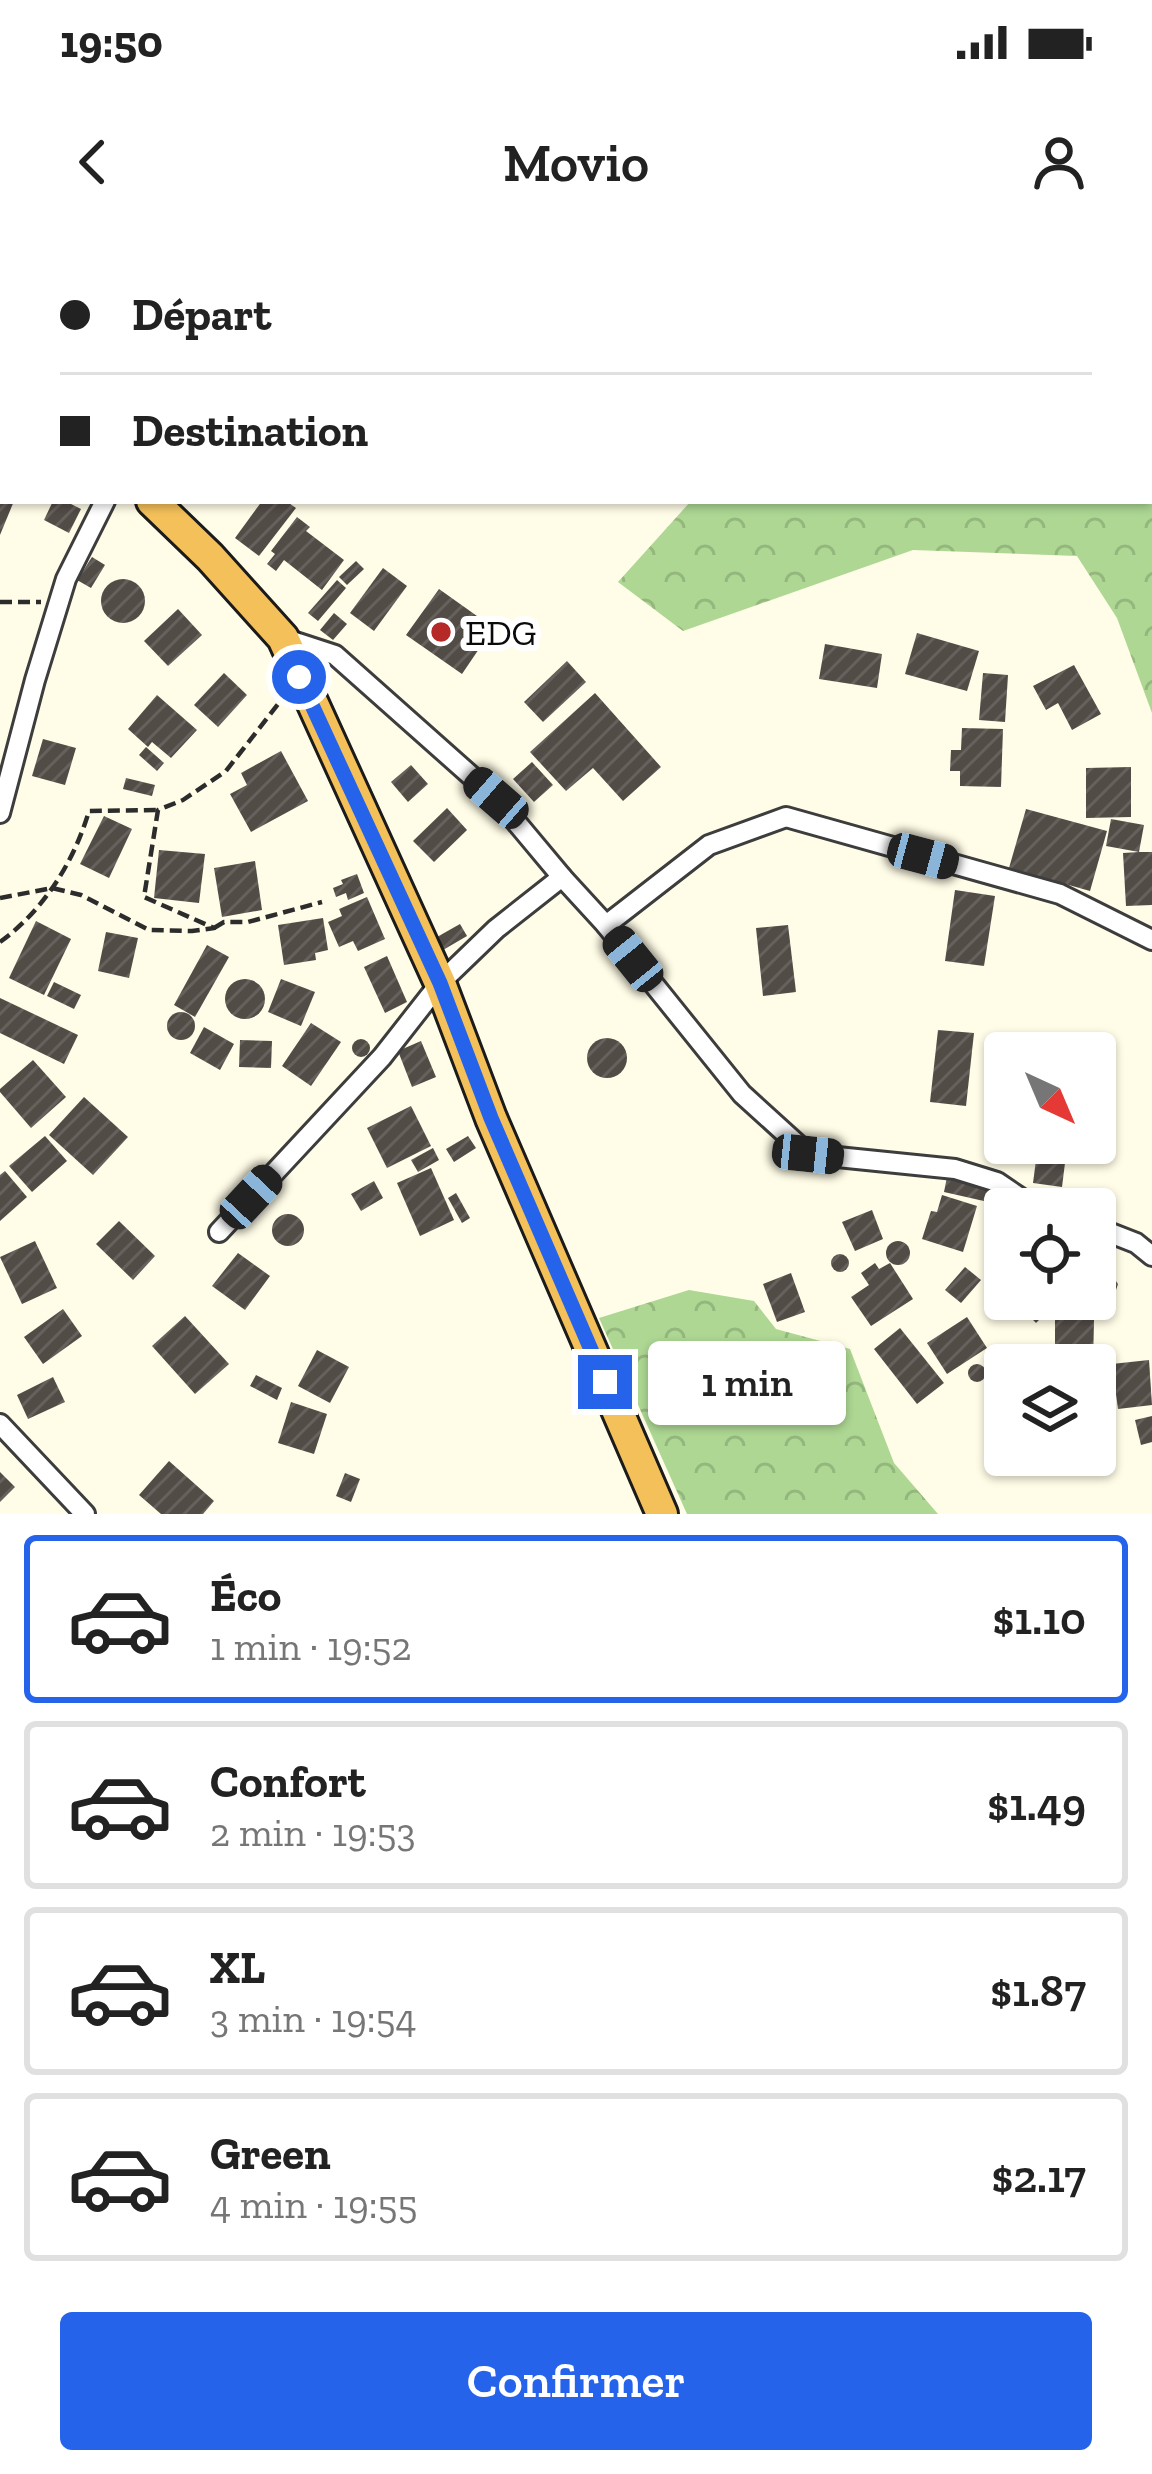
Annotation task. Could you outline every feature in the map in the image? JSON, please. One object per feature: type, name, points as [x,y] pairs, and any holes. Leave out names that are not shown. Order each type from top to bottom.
[{"type":"highway","points":[[155,504],[283,638],[440,983],[491,1118],[662,1514]]},
{"type":"street","points":[[0,813],[58,602],[104,504]]},
{"type":"street","points":[[283,638],[335,656],[496,798],[742,1094],[808,1154],[955,1169],[1006,1188]]},
{"type":"street","points":[[606,926],[709,845],[786,818],[1060,894],[1152,940]]},
{"type":"street","points":[[219,1232],[382,1057],[440,983],[496,929],[562,877]]},
{"type":"street","points":[[1116,1235],[1152,1256]]},
{"type":"street","points":[[0,1424],[85,1514]]},
{"type":"path","points":[[0,602],[58,602]]},
{"type":"path","points":[[0,942],[23,926],[52,888],[79,845],[89,811],[158,810],[183,800],[226,771],[299,677]]},
{"type":"path","points":[[158,810],[144,897],[214,928]]},
{"type":"path","points":[[0,898],[52,888],[81,895],[149,930],[192,931],[322,902]]},
{"type":"green space","points":[[688,504],[1152,504],[1152,713],[1117,618],[1077,556],[913,550],[683,631],[618,582]]},
{"type":"green space","points":[[689,1290],[754,1301],[776,1329],[850,1349],[894,1463],[938,1514],[687,1514],[599,1318]]},
{"type":"building","points":[[0,504],[13,504],[0,535]]},
{"type":"building","points":[[52,504],[81,509],[69,533],[44,520]]},
{"type":"building","points":[[260,504],[296,508],[259,556],[235,538]]},
{"type":"building","points":[[297,517],[310,527],[306,531],[344,560],[322,590],[284,560],[276,571],[267,564],[275,554],[271,551]]},
{"type":"building","points":[[92,557],[105,565],[91,588],[77,580]]},
{"type":"building","points":[[356,561],[364,569],[347,585],[339,577]]},
{"type":"building","points":[[383,568],[407,586],[374,631],[350,613]]},
{"type":"building","points":[[123,579],[139,585],[145,601],[139,617],[123,623],[107,617],[101,601],[107,585]]},
{"type":"building","points":[[337,580],[346,588],[318,621],[308,613]]},
{"type":"building","points":[[439,589],[477,616],[466,632],[483,643],[462,674],[406,635]]},
{"type":"building","points":[[178,609],[202,635],[168,666],[144,641]]},
{"type":"building","points":[[334,613],[347,624],[333,640],[320,630]]},
{"type":"building","points":[[917,633],[979,651],[967,691],[905,674]]},
{"type":"building","points":[[825,644],[882,654],[877,688],[819,679]]},
{"type":"building","points":[[567,661],[586,682],[543,722],[524,702]]},
{"type":"building","points":[[1074,665],[1101,714],[1072,730],[1058,703],[1046,710],[1033,686]]},
{"type":"building","points":[[224,673],[247,695],[218,727],[194,705]]},
{"type":"building","points":[[983,673],[1008,675],[1005,722],[979,720]]},
{"type":"building","points":[[595,693],[661,767],[623,801],[593,768],[566,791],[530,752]]},
{"type":"building","points":[[157,695],[197,730],[171,758],[152,742],[148,747],[128,729]]},
{"type":"building","points":[[962,728],[1003,729],[1001,787],[960,786],[960,771],[950,771],[951,750],[961,750]]},
{"type":"building","points":[[43,739],[76,748],[65,785],[32,776]]},
{"type":"building","points":[[146,747],[164,763],[157,771],[139,755]]},
{"type":"building","points":[[281,751],[308,801],[251,832],[230,794],[247,785],[241,773]]},
{"type":"building","points":[[532,762],[553,785],[534,802],[513,779]]},
{"type":"building","points":[[411,765],[428,784],[408,802],[391,782]]},
{"type":"building","points":[[1131,767],[1131,817],[1086,818],[1086,768]]},
{"type":"building","points":[[126,778],[155,785],[152,796],[123,789]]},
{"type":"building","points":[[447,808],[467,830],[434,862],[413,841]]},
{"type":"building","points":[[1026,809],[1107,831],[1090,891],[1009,868]]},
{"type":"building","points":[[104,816],[132,829],[109,878],[80,864]]},
{"type":"building","points":[[1111,819],[1144,825],[1139,852],[1106,846]]},
{"type":"building","points":[[159,850],[205,854],[199,903],[154,898]]},
{"type":"building","points":[[1152,852],[1152,905],[1126,906],[1123,853]]},
{"type":"building","points":[[255,861],[262,910],[222,917],[214,868]]},
{"type":"building","points":[[357,874],[364,893],[348,900],[346,893],[336,897],[333,888]]},
{"type":"building","points":[[955,890],[995,896],[984,966],[945,961]]},
{"type":"building","points":[[367,897],[385,939],[358,951],[353,941],[339,947],[328,922],[342,916],[339,909]]},
{"type":"building","points":[[323,918],[328,950],[315,953],[316,960],[284,965],[278,925]]},
{"type":"building","points":[[36,921],[71,939],[44,995],[9,978]]},
{"type":"building","points":[[460,924],[467,936],[443,950],[437,937]]},
{"type":"building","points":[[788,925],[796,992],[763,996],[756,928]]},
{"type":"building","points":[[106,932],[138,938],[129,978],[98,971]]},
{"type":"building","points":[[207,945],[229,957],[195,1017],[174,1005]]},
{"type":"building","points":[[387,956],[407,1002],[385,1013],[364,967]]},
{"type":"building","points":[[245,979],[259,985],[265,999],[259,1013],[245,1019],[231,1013],[225,999],[231,985]]},
{"type":"building","points":[[281,979],[315,992],[301,1026],[268,1012]]},
{"type":"building","points":[[54,982],[81,995],[74,1009],[47,996]]},
{"type":"building","points":[[0,998],[78,1035],[64,1064],[0,1033]]},
{"type":"building","points":[[181,1012],[191,1016],[195,1026],[191,1036],[181,1040],[171,1036],[167,1026],[171,1016]]},
{"type":"building","points":[[311,1023],[341,1042],[311,1086],[282,1066]]},
{"type":"building","points":[[204,1027],[234,1044],[220,1070],[190,1053]]},
{"type":"building","points":[[938,1030],[974,1033],[966,1106],[930,1102]]},
{"type":"building","points":[[607,1038],[621,1044],[627,1058],[621,1072],[607,1078],[593,1072],[587,1058],[593,1044]]},
{"type":"building","points":[[361,1039],[370,1048],[361,1057],[352,1048]]},
{"type":"building","points":[[240,1040],[272,1041],[271,1068],[239,1067]]},
{"type":"building","points":[[421,1041],[436,1077],[412,1087],[398,1051]]},
{"type":"building","points":[[33,1060],[66,1097],[31,1128],[0,1089]]},
{"type":"building","points":[[84,1097],[128,1137],[93,1175],[49,1135]]},
{"type":"building","points":[[411,1106],[431,1146],[387,1168],[367,1128]]},
{"type":"building","points":[[45,1136],[67,1161],[32,1192],[9,1166]]},
{"type":"building","points":[[468,1136],[476,1148],[454,1162],[446,1149]]},
{"type":"building","points":[[433,1148],[439,1160],[418,1172],[411,1160]]},
{"type":"building","points":[[1035,1164],[1065,1164],[1062,1187],[1033,1183]]},
{"type":"building","points":[[431,1168],[454,1220],[420,1236],[397,1183]]},
{"type":"building","points":[[5,1171],[27,1197],[0,1221],[0,1175]]},
{"type":"building","points":[[947,1177],[996,1188],[984,1188],[984,1201],[944,1192]]},
{"type":"building","points":[[374,1181],[383,1198],[361,1211],[351,1194]]},
{"type":"building","points":[[456,1193],[470,1218],[462,1223],[448,1198]]},
{"type":"building","points":[[942,1195],[977,1206],[963,1252],[922,1239]]},
{"type":"building","points":[[872,1210],[883,1239],[855,1251],[842,1222]]},
{"type":"building","points":[[288,1214],[300,1218],[304,1230],[300,1242],[288,1246],[276,1242],[272,1230],[276,1218]]},
{"type":"building","points":[[119,1221],[155,1256],[133,1280],[96,1244]]},
{"type":"building","points":[[35,1241],[57,1288],[22,1304],[0,1257]]},
{"type":"building","points":[[898,1241],[910,1253],[898,1265],[886,1253]]},
{"type":"building","points":[[238,1253],[270,1276],[245,1310],[212,1286]]},
{"type":"building","points":[[840,1254],[849,1263],[840,1272],[831,1263]]},
{"type":"building","points":[[875,1263],[879,1269],[890,1263],[913,1299],[871,1326],[851,1297],[869,1285],[861,1273]]},
{"type":"building","points":[[965,1267],[981,1280],[961,1303],[945,1290]]},
{"type":"building","points":[[791,1273],[805,1312],[777,1322],[763,1284]]},
{"type":"building","points":[[63,1309],[82,1336],[43,1364],[24,1337]]},
{"type":"building","points":[[185,1316],[229,1364],[195,1394],[152,1346]]},
{"type":"building","points":[[967,1317],[984,1344],[984,1350],[947,1374],[927,1343]]},
{"type":"building","points":[[1055,1320],[1094,1320],[1093,1344],[1055,1344]]},
{"type":"building","points":[[900,1328],[944,1383],[917,1404],[874,1349]]},
{"type":"building","points":[[317,1350],[349,1367],[330,1403],[298,1386]]},
{"type":"building","points":[[1149,1360],[1152,1405],[1118,1409],[1116,1364]]},
{"type":"building","points":[[977,1364],[984,1366],[984,1380],[977,1382],[968,1373]]},
{"type":"building","points":[[256,1375],[282,1388],[277,1400],[250,1386]]},
{"type":"building","points":[[53,1377],[65,1402],[28,1419],[17,1395]]},
{"type":"building","points":[[291,1402],[327,1414],[314,1454],[278,1443]]},
{"type":"building","points":[[1152,1416],[1152,1442],[1141,1445],[1135,1420]]},
{"type":"building","points":[[169,1461],[214,1501],[203,1514],[161,1514],[139,1495]]},
{"type":"building","points":[[0,1472],[15,1487],[0,1502]]},
{"type":"building","points":[[345,1473],[360,1479],[351,1502],[336,1496]]},
{"type":"place","name":"EDG","points":[[441,632]]},
{"type":"route","points":[[299,677],[440,983],[491,1118],[605,1382]]}]
